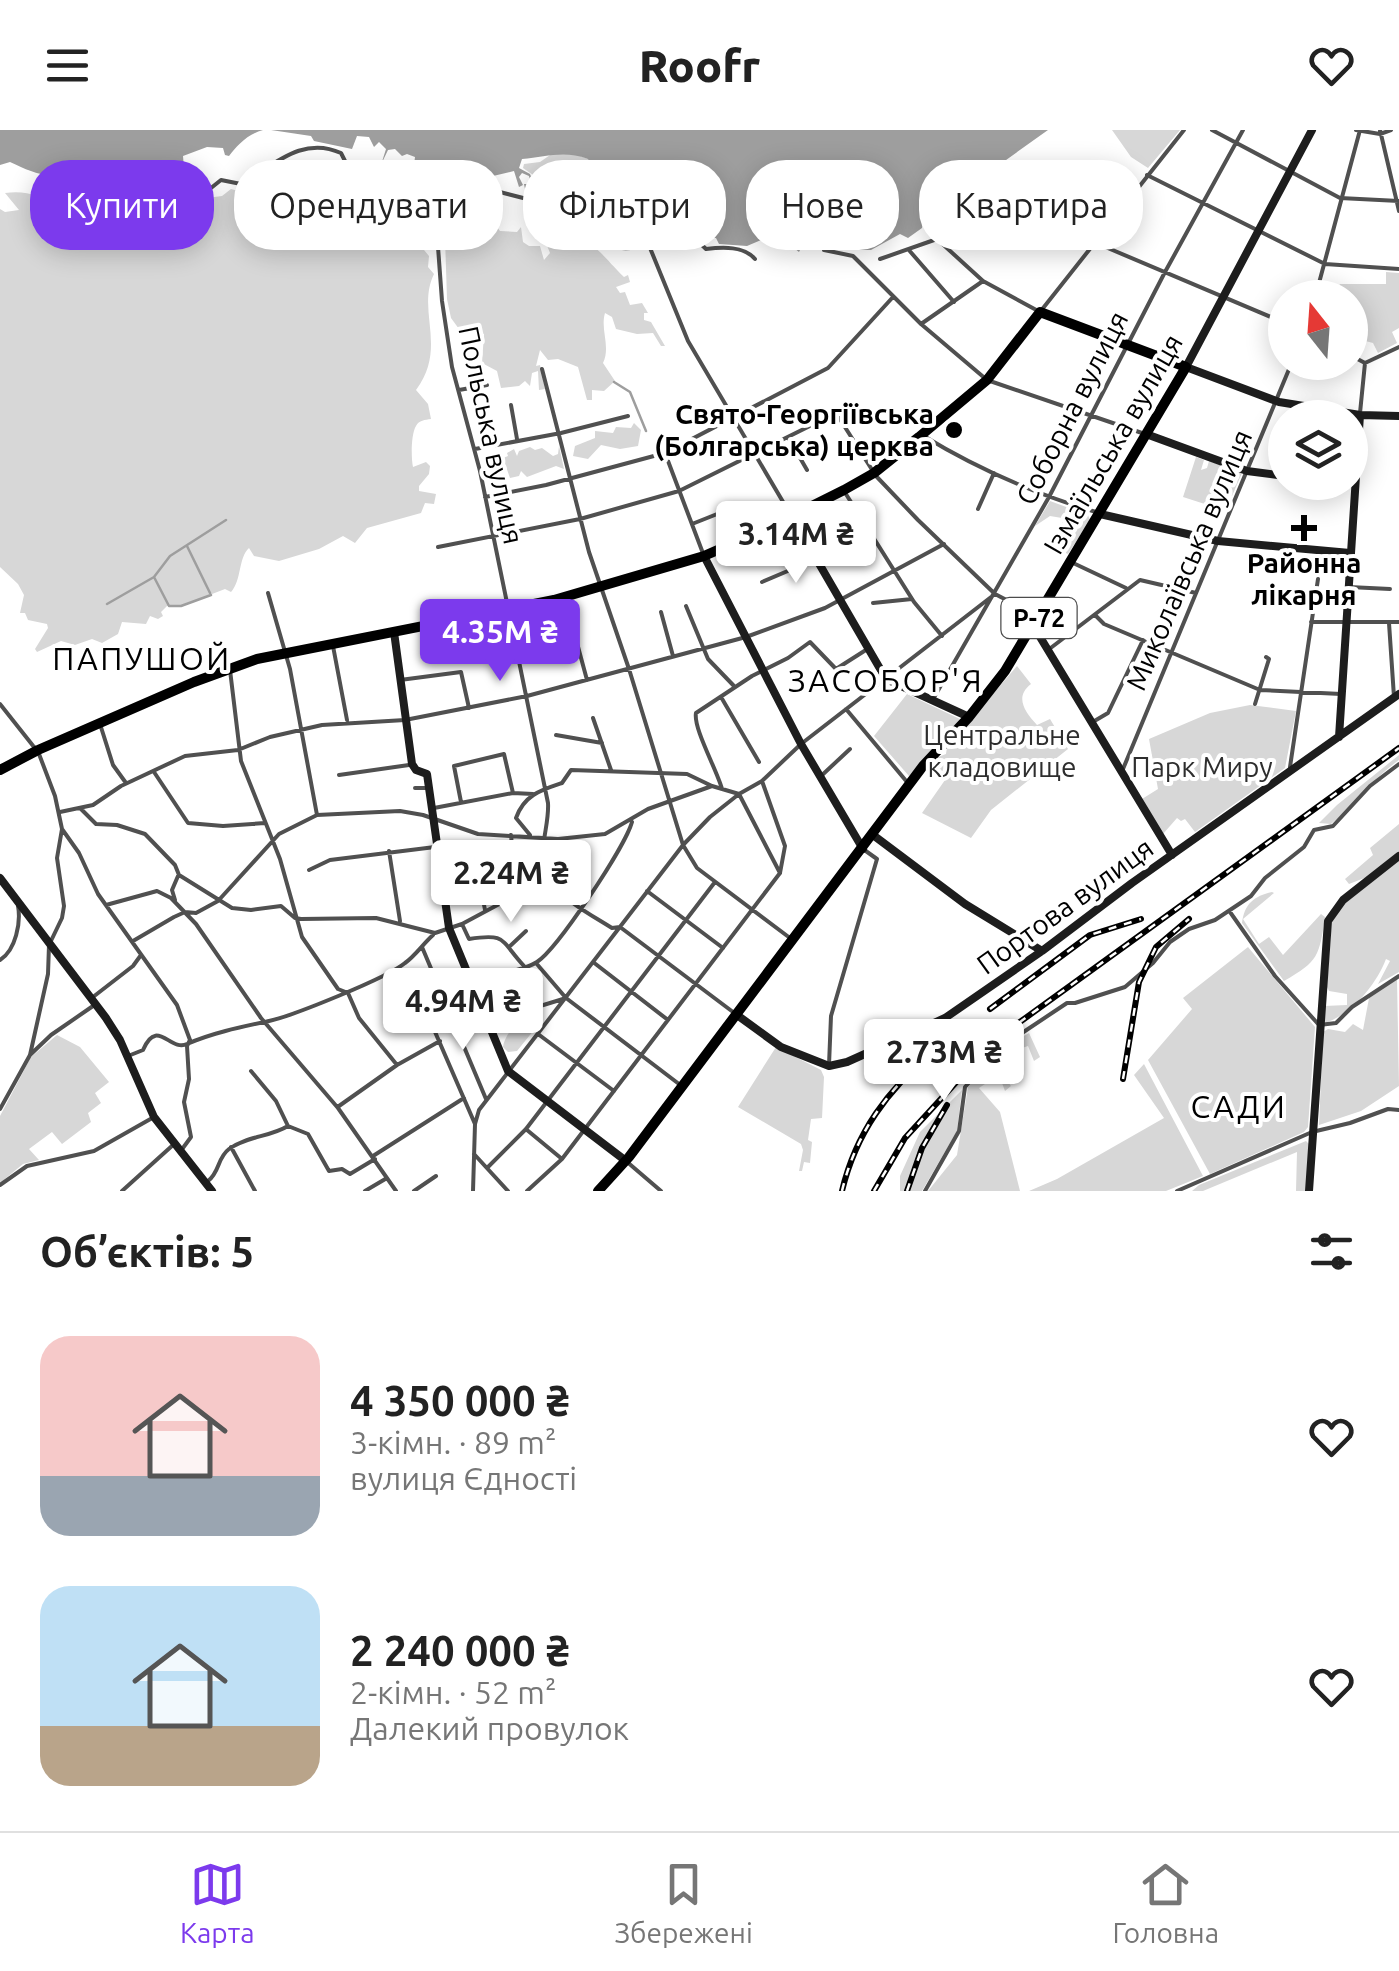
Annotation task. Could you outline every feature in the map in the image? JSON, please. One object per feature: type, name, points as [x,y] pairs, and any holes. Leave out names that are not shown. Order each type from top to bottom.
[{"type":"main road","points":[[0,770],[230,668],[286,651],[509,611],[704,556],[792,517],[874,472],[987,380],[1040,312],[1186,367]]},
{"type":"main road","name":"Ізмаїльська вулиця","points":[[598,1191],[626,1161],[909,784],[1005,671],[1186,367]]},
{"type":"street","points":[[1143,179],[1184,130]]},
{"type":"street","points":[[1212,130],[1342,198],[1398,201]]},
{"type":"street","name":"Соборна вулиця","points":[[932,702],[1048,497],[1242,130]]},
{"type":"street","name":"Ізмаїльська вулиця","points":[[1186,367],[1312,130]]},
{"type":"street","points":[[1320,280],[1359,130],[1391,130]]},
{"type":"street","points":[[1381,132],[1399,212]]},
{"type":"street","points":[[277,160],[312,147],[341,153],[344,160]]},
{"type":"street","points":[[1147,174],[1325,264],[1399,269]]},
{"type":"street","points":[[880,259],[940,240],[983,281],[1040,312],[1089,250]]},
{"type":"street","points":[[907,248],[954,302]]},
{"type":"street","name":"Польська вулиця","points":[[438,250],[442,302],[458,390],[485,497],[545,786],[549,818],[543,856],[549,880]]},
{"type":"street","points":[[651,250],[677,320],[886,678],[969,716]]},
{"type":"street","points":[[726,250],[750,253],[755,259]]},
{"type":"street","points":[[824,250],[852,256],[921,324],[987,380],[1247,471],[1268,474]]},
{"type":"street","points":[[1113,250],[1268,316]]},
{"type":"street","points":[[921,324],[983,281]]},
{"type":"street","points":[[485,497],[664,453],[824,370],[893,297]]},
{"type":"street","points":[[1368,362],[1399,347]]},
{"type":"street","points":[[1186,367],[1273,400]]},
{"type":"street","points":[[542,369],[580,519],[683,845],[697,868],[793,941]]},
{"type":"street","points":[[458,390],[487,385]]},
{"type":"street","points":[[511,406],[517,439]]},
{"type":"street","points":[[438,547],[580,519],[679,491],[836,413],[874,472],[995,594],[1036,622],[1048,650],[1172,855]]},
{"type":"street","points":[[1368,415],[1399,416]]},
{"type":"street","points":[[474,449],[561,434],[628,416]]},
{"type":"street","name":"Миколаївська вулиця","points":[[1122,772],[1268,420]]},
{"type":"street","points":[[922,435],[1048,497],[1100,514],[1218,542],[1350,553]]},
{"type":"street","points":[[788,437],[807,470]]},
{"type":"street","points":[[549,880],[581,908],[612,928],[620,927],[793,1054],[828,1066],[830,1020],[877,859],[863,849],[800,744],[704,556],[664,453]]},
{"type":"street","points":[[978,509],[994,473]]},
{"type":"street","points":[[844,490],[912,599],[942,636]]},
{"type":"street","points":[[1338,737],[1352,500]]},
{"type":"street","points":[[692,524],[735,507]]},
{"type":"street","points":[[60,812],[100,801],[126,783],[185,756],[238,750],[270,736],[300,730],[406,720],[527,696],[746,637],[804,617],[944,544]]},
{"type":"street","points":[[762,582],[816,559]]},
{"type":"street","points":[[1072,562],[1127,589]]},
{"type":"street","points":[[1048,650],[1145,578],[1196,593]]},
{"type":"street","points":[[1290,772],[1318,579]]},
{"type":"street","points":[[1349,587],[1390,589]]},
{"type":"street","points":[[268,594],[286,651],[316,816]]},
{"type":"street","points":[[473,1191],[479,1110],[683,845],[710,817],[762,781],[800,744],[995,594]]},
{"type":"street","points":[[873,604],[912,599]]},
{"type":"street","points":[[686,606],[716,670],[735,687]]},
{"type":"street","points":[[661,612],[674,657]]},
{"type":"street","points":[[1095,615],[1104,624],[1260,690],[1341,694]]},
{"type":"street","points":[[1312,622],[1399,622]]},
{"type":"street","points":[[1389,623],[1397,698]]},
{"type":"street","points":[[394,632],[412,764],[427,774],[430,788],[449,928],[508,1072],[661,1191]]},
{"type":"street","points":[[1092,723],[1108,713],[1142,640]]},
{"type":"street","points":[[332,642],[348,723]]},
{"type":"street","points":[[722,790],[694,717],[810,642],[836,669],[869,648]]},
{"type":"street","points":[[576,643],[587,680]]},
{"type":"street","points":[[1255,704],[1269,659],[1266,657]]},
{"type":"street","points":[[230,668],[238,750],[273,841],[295,918],[314,957],[348,993],[360,1018],[397,1066]]},
{"type":"street","points":[[400,680],[461,672],[469,708]]},
{"type":"street","points":[[721,697],[759,762]]},
{"type":"street","name":"Портова вулиця","points":[[828,1066],[847,1062],[957,1011],[1397,698]]},
{"type":"street","points":[[0,704],[14,726],[38,750],[60,812],[62,829],[57,858],[64,906],[58,931],[49,945],[48,974],[30,1055],[0,1110]]},
{"type":"street","points":[[846,709],[909,784]]},
{"type":"street","points":[[593,718],[611,770]]},
{"type":"street","points":[[99,724],[114,765],[126,783]]},
{"type":"street","points":[[556,734],[602,743]]},
{"type":"street","points":[[820,777],[850,749]]},
{"type":"street","points":[[461,802],[454,766],[504,754],[513,793]]},
{"type":"street","points":[[339,775],[412,764]]},
{"type":"street","points":[[925,1191],[959,1131],[966,1087],[988,1062],[1010,1049],[1016,1037],[1067,1003],[1125,987],[1153,964],[1170,942],[1251,896],[1265,878],[1304,847],[1314,830],[1333,826],[1370,786],[1399,764]]},
{"type":"street","points":[[532,836],[516,816],[533,794],[545,786],[559,785],[576,768],[687,774],[740,794]]},
{"type":"street","points":[[154,772],[188,824],[266,823]]},
{"type":"street","points":[[528,1191],[562,1159],[780,873],[784,846],[762,781]]},
{"type":"street","points":[[192,920],[196,913],[218,901],[284,830],[316,816],[400,811],[478,834],[544,838],[605,834],[648,808],[712,786]]},
{"type":"street","points":[[415,788],[430,788]]},
{"type":"street","points":[[433,808],[513,793],[533,794]]},
{"type":"street","points":[[740,794],[780,873]]},
{"type":"street","points":[[81,808],[101,826],[117,825],[145,834],[175,865],[178,875],[172,890],[176,904]]},
{"type":"street","points":[[470,982],[536,963],[581,908],[627,840],[632,820]]},
{"type":"street","points":[[62,829],[106,905],[171,994],[190,1040],[184,1102],[191,1138],[122,1191]]},
{"type":"street","points":[[510,835],[516,893]]},
{"type":"street","points":[[873,835],[966,904],[1042,951]]},
{"type":"street","points":[[310,870],[326,860],[435,846]]},
{"type":"street","points":[[388,852],[400,923]]},
{"type":"street","points":[[1309,1191],[1328,921],[1332,912],[1399,856]]},
{"type":"street","points":[[128,1056],[143,1050],[147,1041],[156,1036],[164,1036],[177,1046],[187,1044],[343,992],[405,964],[434,934],[462,924],[572,865]]},
{"type":"street","points":[[477,868],[485,910]]},
{"type":"street","points":[[178,875],[238,910],[281,906],[295,918],[354,916],[400,923],[434,934]]},
{"type":"street","points":[[0,878],[92,998],[128,1056],[154,1117],[209,1187],[222,1155],[257,1134],[288,1126],[308,1134],[330,1172],[342,1169],[350,1174],[464,1098]]},
{"type":"street","points":[[487,1168],[526,1129],[715,882]]},
{"type":"street","points":[[106,905],[157,891],[176,904],[192,920],[264,1021],[338,1108],[396,1191]]},
{"type":"street","points":[[647,891],[724,949]]},
{"type":"street","points":[[0,960],[11,952],[21,918],[17,901]]},
{"type":"street","points":[[1229,911],[1275,976],[1319,1025]]},
{"type":"street","points":[[132,941],[184,912],[196,913]]},
{"type":"street","points":[[462,924],[469,938],[495,935],[524,966]]},
{"type":"street","points":[[509,947],[526,930]]},
{"type":"street","points":[[421,946],[486,1099]]},
{"type":"street","points":[[92,998],[136,964],[142,952]]},
{"type":"street","points":[[593,962],[669,1021]]},
{"type":"street","points":[[536,963],[566,998],[682,1086]]},
{"type":"street","points":[[1319,1025],[1336,1022],[1399,976]]},
{"type":"street","points":[[419,995],[475,1124]]},
{"type":"street","points":[[30,1055],[51,1035],[92,1008],[92,998]]},
{"type":"street","points":[[486,1022],[566,998]]},
{"type":"street","points":[[188,1032],[202,1037]]},
{"type":"street","points":[[538,1034],[614,1092]]},
{"type":"street","points":[[338,1108],[440,1041]]},
{"type":"street","points":[[251,1072],[276,1101],[288,1126]]},
{"type":"street","points":[[1177,1191],[1312,1132],[1388,1109],[1399,1110]]},
{"type":"street","points":[[470,1111],[479,1110]]},
{"type":"street","points":[[0,1184],[27,1166],[94,1151],[154,1117]]},
{"type":"street","points":[[526,1129],[562,1159]]},
{"type":"street","points":[[231,1148],[256,1191]]},
{"type":"street","points":[[474,1153],[508,1191]]},
{"type":"street","points":[[414,1191],[436,1176]]},
{"type":"street","points":[[365,1191],[387,1178]]},
{"type":"green space","points":[[1112,130],[1180,130],[1148,168],[1143,160],[1131,157]]},
{"type":"green space","points":[[553,153],[573,153],[588,160],[543,160]]},
{"type":"green space","points":[[231,189],[234,250],[424,250],[429,256],[428,267],[434,274],[428,302],[430,359],[416,390],[428,404],[431,419],[416,426],[412,458],[413,467],[426,462],[430,466],[419,491],[436,494],[434,504],[425,503],[421,513],[367,528],[355,543],[343,536],[319,549],[279,561],[254,556],[249,548],[231,592],[225,589],[181,606],[167,606],[161,612],[163,616],[150,616],[146,624],[122,622],[118,634],[102,643],[92,639],[75,645],[61,641],[37,652],[47,624],[28,620],[25,613],[20,613],[24,595],[0,567],[0,209],[19,210],[5,193],[30,194],[30,250],[214,250],[214,197]]},
{"type":"green space","points":[[521,227],[523,250],[541,250],[544,260],[549,250],[597,250],[624,277],[628,275],[630,282],[616,287],[620,293],[625,292],[630,305],[642,303],[648,313],[644,313],[644,320],[651,322],[665,346],[653,333],[616,329],[612,317],[605,313],[603,363],[615,381],[604,391],[592,390],[592,400],[587,400],[578,367],[558,359],[548,360],[540,350],[536,366],[540,365],[545,389],[539,390],[538,371],[532,373],[530,386],[525,381],[519,386],[501,388],[497,371],[482,363],[484,334],[459,329],[451,318],[445,250],[503,250],[503,231],[517,232]]},
{"type":"green space","points":[[1386,272],[1399,273],[1399,328],[1392,332],[1397,343],[1378,353],[1368,342],[1368,284],[1386,284]]},
{"type":"green space","points":[[634,423],[641,430],[638,446],[620,449],[601,445],[588,459],[573,456],[575,446],[595,438],[595,431],[613,433],[616,427],[631,428]]},
{"type":"green space","points":[[559,446],[564,469],[556,466],[527,477],[521,471],[519,476],[510,478],[503,458],[507,453],[514,449],[517,456],[530,447],[542,448],[553,456],[558,454]]},
{"type":"green space","points":[[1196,457],[1204,460],[1201,470],[1207,468],[1209,461],[1242,473],[1232,496],[1217,490],[1211,506],[1183,497]]},
{"type":"green space","points":[[1050,501],[1088,515],[1090,520],[1068,554],[1049,546],[1064,533],[1062,518],[1050,516],[1035,526]]},
{"type":"green space","name":"Центральне кладовище","points":[[1017,666],[1031,684],[1023,694],[1025,710],[1037,725],[1050,719],[1068,749],[991,810],[971,838],[922,813],[945,780],[929,767],[946,754],[947,747]]},
{"type":"green space","points":[[907,694],[960,719],[909,776],[874,736]]},
{"type":"green space","name":"Парк Миру","points":[[1250,705],[1296,711],[1285,768],[1195,832],[1185,819],[1177,818],[1163,834],[1142,799],[1158,789],[1149,739],[1210,713]]},
{"type":"green space","points":[[1399,755],[1399,760],[1331,824],[1319,823],[1337,805]]},
{"type":"green space","points":[[1399,824],[1399,852],[1367,877],[1349,884],[1345,879],[1373,855],[1370,848]]},
{"type":"green space","points":[[1399,860],[1399,972],[1378,984],[1390,961],[1386,959],[1362,997],[1345,1013],[1325,1023],[1324,1006],[1347,1005],[1347,994],[1329,991],[1327,987],[1332,918]]},
{"type":"green space","points":[[1274,893],[1243,919],[1251,902],[1260,896]]},
{"type":"green space","points":[[1321,914],[1325,917],[1315,956],[1284,981],[1242,923],[1243,919],[1259,944],[1269,937],[1283,955]]},
{"type":"green space","points":[[1248,947],[1315,1027],[1308,1127],[1210,1174],[1148,1060],[1192,1009],[1183,998]]},
{"type":"green space","points":[[1397,979],[1399,1086],[1361,1111],[1319,1125],[1323,1032],[1345,1032],[1353,1024],[1363,1030],[1370,993]]},
{"type":"green space","points":[[531,1013],[539,1018],[538,1025],[517,1051],[508,1052],[503,1047],[506,1037]]},
{"type":"green space","points":[[1029,1033],[1040,1057],[1034,1061],[1028,1046],[1016,1050],[1021,1067],[1003,1076],[1011,1086],[1005,1091],[994,1078],[979,1088],[1000,1112],[1020,1191],[928,1191],[957,1155],[968,1087]]},
{"type":"green space","points":[[57,1035],[80,1047],[109,1082],[95,1093],[101,1103],[88,1113],[91,1122],[62,1144],[52,1132],[29,1149],[39,1160],[23,1164],[0,1183],[0,1116],[31,1057]]},
{"type":"green space","points":[[776,1047],[821,1070],[824,1077],[822,1118],[811,1119],[810,1163],[804,1162],[802,1171],[801,1144],[738,1107]]},
{"type":"green space","points":[[1144,1064],[1203,1176],[1166,1191],[1029,1191],[1164,1118],[1134,1075]]},
{"type":"green space","points":[[962,1090],[957,1131],[922,1191],[900,1191],[900,1176],[920,1132]]},
{"type":"green space","points":[[1306,1141],[1306,1191],[1296,1191],[1297,1152],[1203,1191],[1192,1191],[1199,1185]]},
{"type":"shaded area","points":[[0,130],[263,130],[247,138],[229,156],[223,148],[207,147],[183,156],[183,160],[30,160],[30,171],[10,162],[0,165]]},
{"type":"shaded area","points":[[271,130],[1048,130],[1006,160],[919,160],[919,230],[908,238],[899,235],[899,160],[746,160],[746,246],[726,244],[726,160],[588,160],[571,155],[522,159],[519,168],[523,173],[519,177],[523,185],[519,187],[514,171],[503,174],[503,160],[415,160],[395,149],[388,150],[382,160],[386,149],[379,142],[374,147],[369,137],[357,136],[352,149],[314,141],[311,136]]},
{"type":"waterway","points":[[614,382],[630,392],[646,431]]},
{"type":"waterway","points":[[107,604],[154,577],[170,556],[226,520]]},
{"type":"waterway","points":[[187,546],[210,593]]},
{"type":"waterway","points":[[154,577],[169,606],[181,606],[211,595]]},
{"type":"railway","points":[[874,1191],[905,1138],[995,1040],[1399,748]]},
{"type":"railway","points":[[990,1009],[1090,935],[1141,919]]},
{"type":"railway","points":[[1123,1079],[1139,982],[1156,947],[1189,919]]},
{"type":"railway","points":[[842,1191],[856,1150],[876,1114],[933,1051]]},
{"type":"railway","points":[[907,1191],[922,1148],[947,1105]]},
{"type":"place","name":"Свято-Георгіївська (Болгарська) церква","points":[[954,430]]},
{"type":"place","name":"Районна лікарня","points":[[1304,528]]},
{"type":"district","name":"ПАПУШОЙ","points":[[142,659]]},
{"type":"district","name":"ЗАСОБОР'Я","points":[[886,681]]},
{"type":"district","name":"САДИ","points":[[1239,1107]]}]
